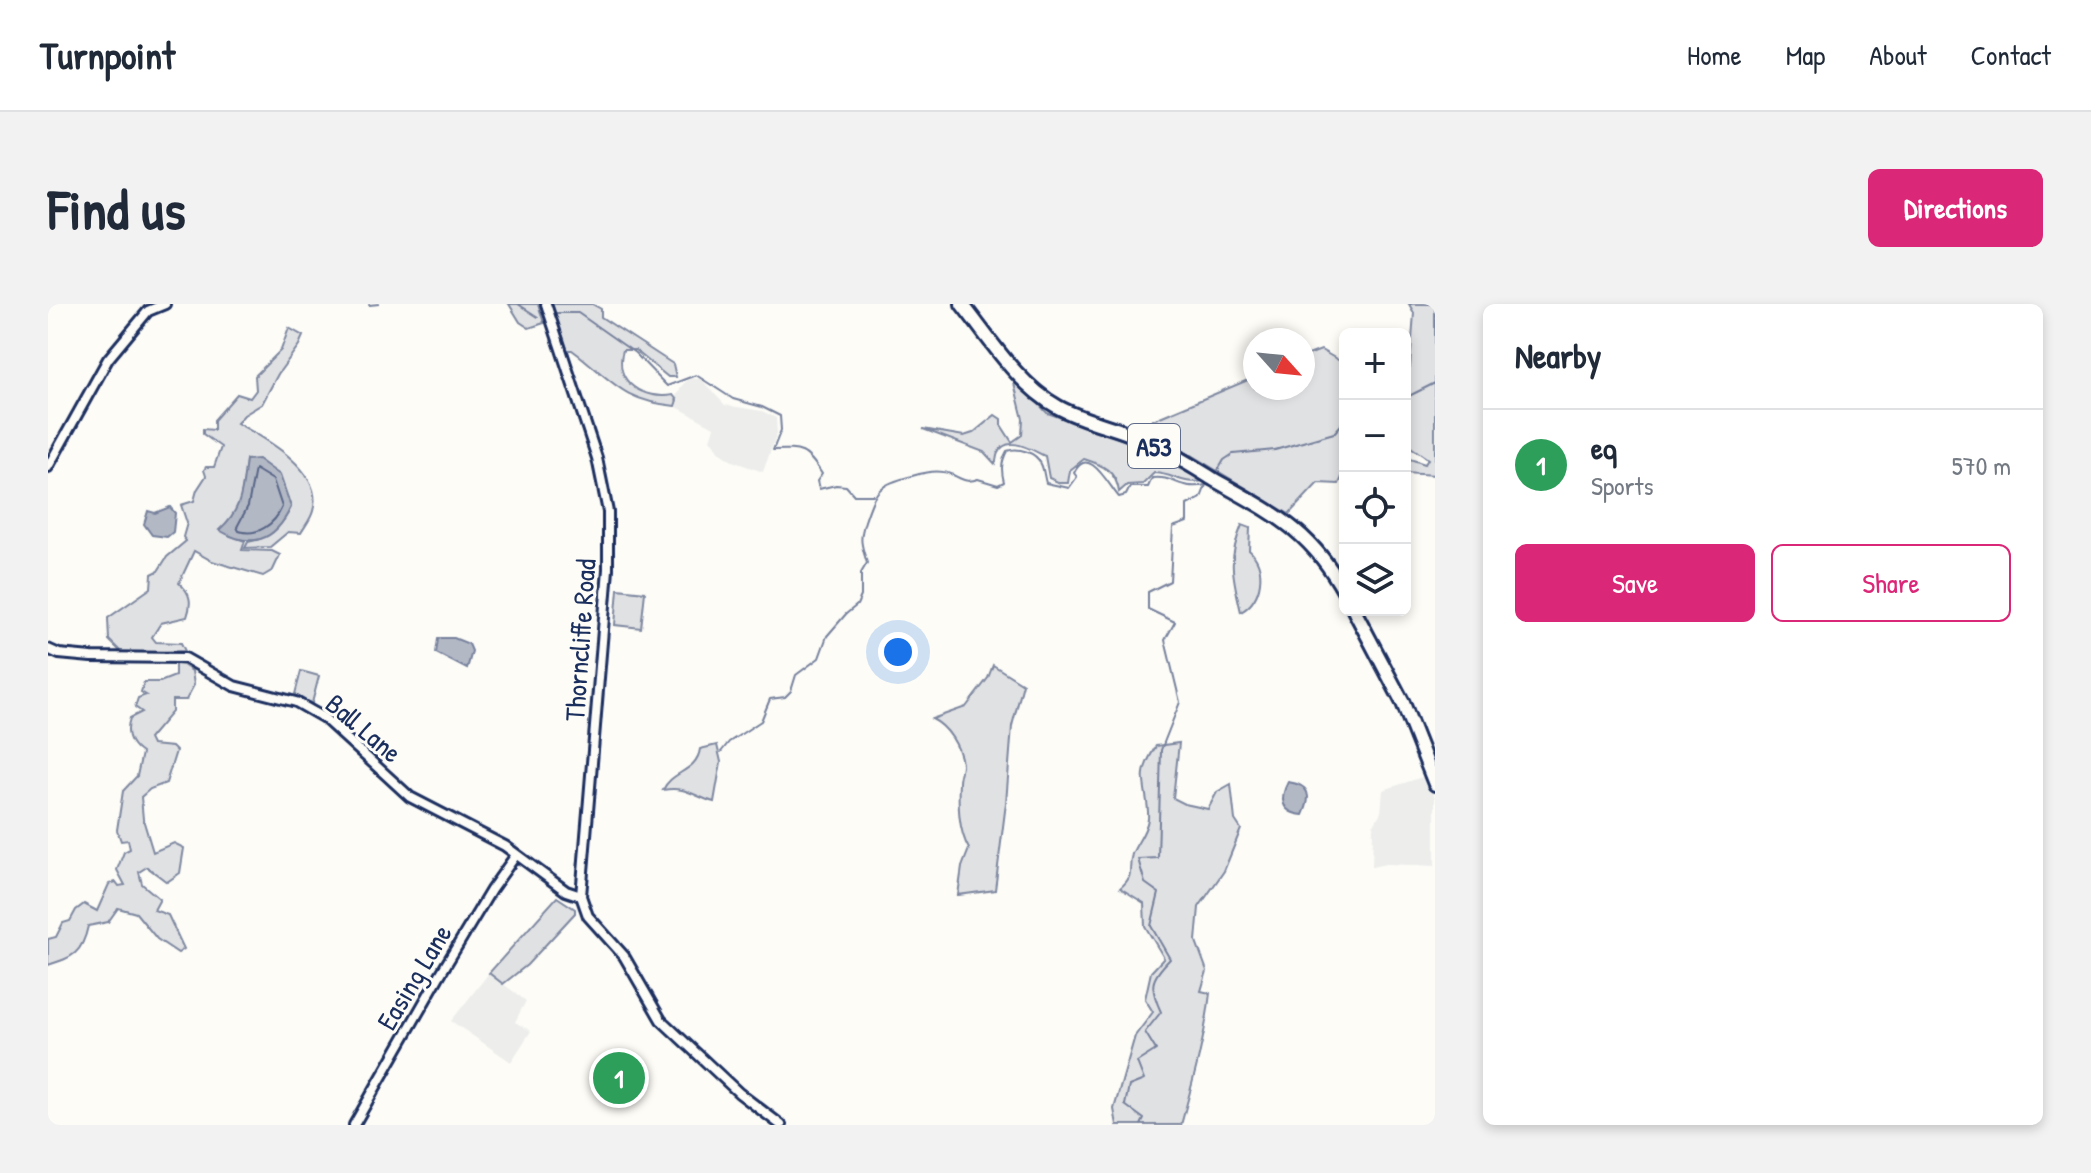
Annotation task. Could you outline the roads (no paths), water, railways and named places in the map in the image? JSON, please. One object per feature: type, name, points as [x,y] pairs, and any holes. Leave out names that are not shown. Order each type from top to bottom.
[{"type":"highway","name":"A53","points":[[962,304],[1040,396],[1085,419],[1143,439],[1277,516],[1311,543],[1339,582]]},
{"type":"highway","points":[[1357,616],[1403,703],[1435,784]]},
{"type":"street","points":[[48,467],[108,359],[148,311],[165,304]]},
{"type":"street","name":"Thorncliffe Road","points":[[546,304],[597,458],[608,512],[608,569],[581,896]]},
{"type":"street","name":"Ball Lane","points":[[48,649],[59,654],[91,657],[185,658],[234,686],[296,702],[324,718],[410,797],[490,838],[566,891],[581,896]]},
{"type":"street","name":"Easing Lane","points":[[354,1125],[438,978],[516,855]]},
{"type":"street","points":[[581,896],[588,916],[632,969],[661,1020],[739,1093],[781,1125]]},
{"type":"water","points":[[258,459],[280,475],[291,507],[270,535],[252,540],[231,536],[219,530],[237,507],[246,460]]},
{"type":"water","points":[[170,507],[175,513],[173,532],[167,537],[152,535],[144,524],[148,511],[155,513]]},
{"type":"water","points":[[454,638],[469,644],[472,651],[467,669],[436,653],[438,639]]},
{"type":"water","points":[[1288,782],[1301,786],[1307,792],[1308,802],[1303,815],[1290,811],[1284,804],[1283,794]]},
{"type":"waterway","points":[[369,305],[379,304]]},
{"type":"waterway","points":[[518,304],[538,317]]},
{"type":"waterway","points":[[556,313],[578,313],[635,353],[667,386],[696,375],[733,399],[780,416],[781,430],[773,450],[791,450],[807,455],[822,474],[817,481],[819,489],[846,486],[854,495],[873,495]]},
{"type":"waterway","points":[[1411,395],[1435,383]]},
{"type":"waterway","points":[[1217,472],[1224,460],[1233,454],[1275,450],[1334,433],[1339,427]]},
{"type":"waterway","points":[[721,752],[729,742],[761,721],[770,699],[785,697],[791,691],[796,675],[819,658],[827,636],[857,605],[861,596],[861,573],[867,563],[862,542],[863,527],[872,502],[885,486],[935,471],[964,480],[978,479],[998,485],[1004,482],[1002,466],[1007,451],[1016,450],[1039,460],[1046,483],[1069,488],[1077,477],[1074,473],[1086,463],[1098,470],[1119,497],[1126,495],[1130,487],[1148,487],[1152,478],[1189,486],[1206,485],[1201,498],[1187,505],[1187,522],[1173,527],[1170,581],[1148,592],[1148,609],[1175,622],[1165,640],[1180,702],[1161,750],[1158,858],[1138,859],[1145,883],[1159,893],[1151,926],[1170,959],[1158,972],[1154,983],[1161,1012],[1145,1032],[1156,1050],[1137,1062],[1144,1080],[1129,1086],[1125,1105],[1144,1119],[1141,1125]]},
{"type":"place","name":"eq","points":[[619,1078]]}]
